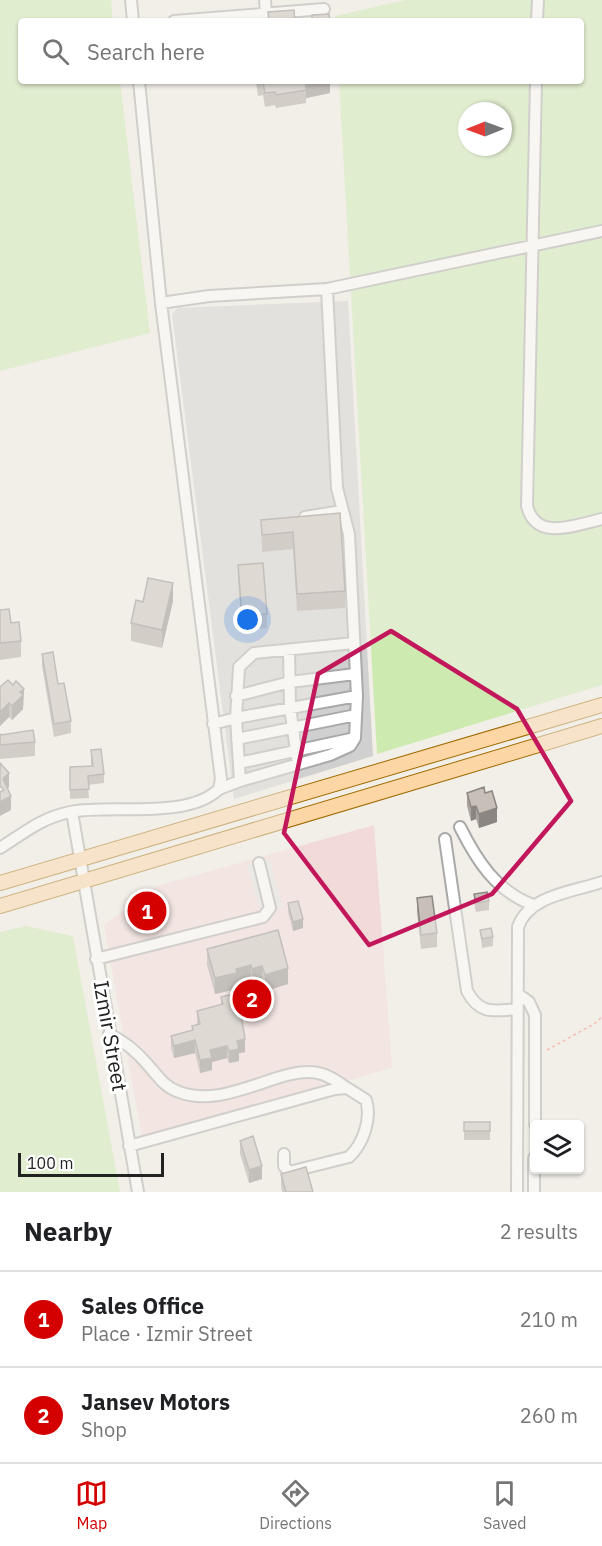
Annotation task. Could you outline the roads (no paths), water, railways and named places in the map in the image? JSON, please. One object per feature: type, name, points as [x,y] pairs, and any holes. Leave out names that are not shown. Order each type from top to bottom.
[{"type":"main road","points":[[0,883],[602,705]]},
{"type":"main road","points":[[0,906],[602,726]]},
{"type":"street","points":[[131,0],[133,18]]},
{"type":"street","points":[[265,0],[266,14]]},
{"type":"street","points":[[537,18],[538,0]]},
{"type":"street","points":[[213,18],[324,9]]},
{"type":"street","points":[[139,84],[161,303],[221,779],[219,789]]},
{"type":"street","points":[[536,84],[526,506],[533,520],[543,528],[563,527],[602,519]]},
{"type":"street","points":[[161,303],[209,296],[327,289],[602,231]]},
{"type":"street","points":[[0,848],[39,821],[72,812],[98,809],[142,810],[200,802],[219,789],[240,781],[350,747],[355,738],[357,696],[349,534],[337,488],[327,289]]},
{"type":"street","points":[[295,519],[342,511]]},
{"type":"street","points":[[240,781],[236,696],[239,667],[246,658],[254,653],[354,644]]},
{"type":"street","points":[[289,650],[290,707],[298,764]]},
{"type":"street","points":[[236,696],[290,682],[355,674]]},
{"type":"street","points":[[213,724],[290,707],[357,696]]},
{"type":"street","points":[[237,739],[356,715]]},
{"type":"street","points":[[239,764],[355,738]]},
{"type":"street","name":"Izmir Street","points":[[72,812],[138,1192]]},
{"type":"street","points":[[459,827],[478,860],[500,885],[513,897],[533,905]]},
{"type":"street","points":[[445,839],[467,991],[474,1003],[484,1010],[517,1009]]},
{"type":"street","points":[[96,959],[263,918],[270,908],[259,862]]},
{"type":"street","points":[[517,1192],[518,927],[523,914],[533,905],[602,882]]},
{"type":"street","points":[[518,994],[533,1008],[536,1055],[535,1120]]},
{"type":"street","points":[[109,1034],[124,1041],[162,1083],[180,1093],[212,1096],[316,1072],[366,1100],[369,1109],[362,1139],[354,1153],[342,1161],[289,1172],[284,1166],[284,1154]]},
{"type":"street","points":[[129,1146],[347,1088]]},
{"type":"street","points":[[534,1174],[534,1192]]},
{"type":"place","name":"Sales Office","points":[[147,911]]},
{"type":"place","name":"Jansev Motors","points":[[252,999]]}]
